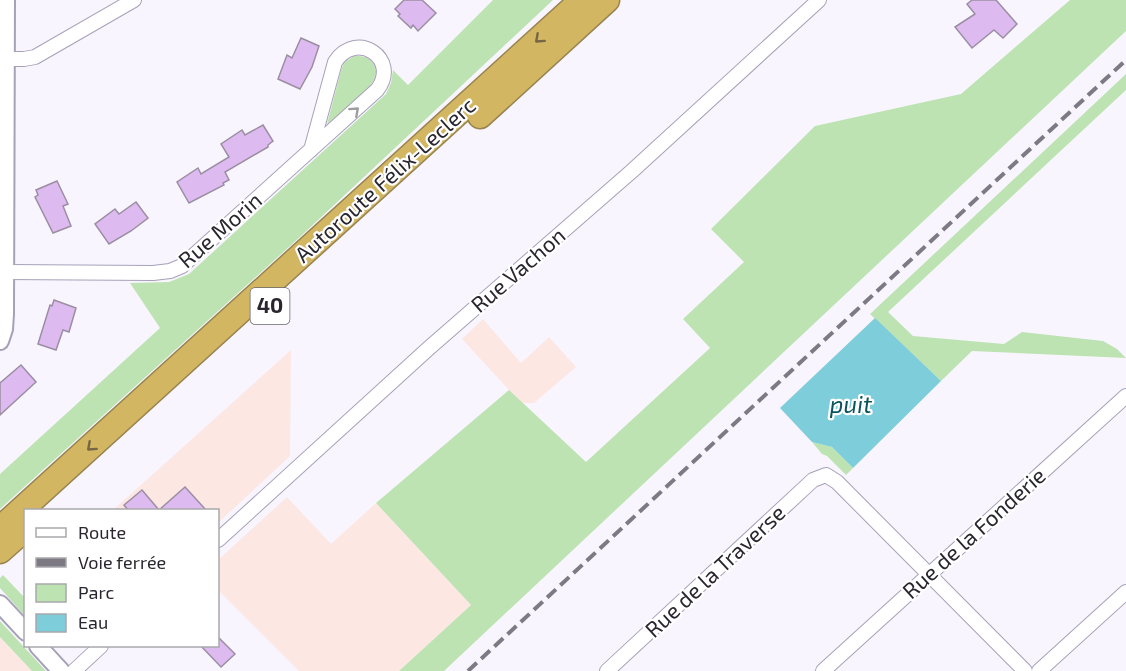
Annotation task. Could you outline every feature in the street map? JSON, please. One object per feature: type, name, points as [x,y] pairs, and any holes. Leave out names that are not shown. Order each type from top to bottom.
[{"type":"highway","name":"Autoroute Félix-Leclerc","points":[[0,529],[582,0]]},
{"type":"highway","name":"Autoroute Félix-Leclerc","points":[[46,509],[608,0]]},
{"type":"highway","points":[[0,551],[24,530]]},
{"type":"street","points":[[0,341],[4,322],[5,272],[6,0]]},
{"type":"street","points":[[6,59],[35,57],[134,0]]},
{"type":"street","name":"Rue Vachon","points":[[219,539],[819,0]]},
{"type":"street","name":"Rue Morin","points":[[5,272],[153,273],[174,269],[186,263],[311,150],[380,87],[384,80],[384,68],[375,54],[356,47],[347,50],[338,58],[329,79],[311,150]]},
{"type":"street","name":"Rue de la Fonderie","points":[[823,671],[1126,396]]},
{"type":"street","name":"Rue de la Traverse","points":[[607,671],[813,480],[826,475],[837,482],[929,574]]},
{"type":"street","points":[[929,574],[1025,671]]},
{"type":"street","points":[[1039,671],[1126,592]]},
{"type":"street","points":[[0,604],[24,630]]},
{"type":"street","points":[[40,647],[61,671]]},
{"type":"street","points":[[74,671],[99,647]]},
{"type":"shaded area","points":[[483,319],[521,363],[549,337],[576,367],[534,403],[521,403],[462,339]]},
{"type":"shaded area","points":[[291,350],[290,456],[219,522],[219,509],[114,509]]},
{"type":"shaded area","points":[[287,497],[331,544],[376,503],[471,605],[399,671],[299,671],[219,591],[219,559]]},
{"type":"shaded area","points":[[0,637],[32,671],[0,671]]},
{"type":"green space","points":[[493,0],[553,0],[301,236],[0,509],[0,474],[160,328],[130,283],[169,282],[189,274],[386,94],[393,70],[408,85]]},
{"type":"green space","points":[[1070,0],[1126,0],[1126,31],[444,671],[399,671],[471,605],[376,503],[509,390],[586,462],[710,348],[683,319],[744,262],[711,229],[815,126],[961,94]]},
{"type":"green space","points":[[354,56],[371,61],[376,70],[374,80],[355,101],[327,124],[342,67]]},
{"type":"green space","points":[[1126,74],[1126,90],[888,312],[913,336],[1004,344],[1022,332],[1103,341],[1117,349],[1126,358],[972,351],[941,381],[870,314]]},
{"type":"green space","points":[[812,442],[832,447],[853,468],[846,475]]},
{"type":"green space","points":[[3,575],[24,597],[24,615],[0,588],[0,578]]},
{"type":"green space","points":[[0,621],[46,671],[32,671],[0,637]]},
{"type":"water","name":"puit","points":[[875,318],[941,381],[853,468],[832,447],[812,442],[780,408]]},
{"type":"building","points":[[404,0],[422,0],[436,13],[418,31],[398,16],[400,14],[395,9]]},
{"type":"building","points":[[972,0],[996,0],[1017,24],[1003,38],[994,30],[972,48],[955,27],[975,14],[967,4]]},
{"type":"building","points":[[301,38],[319,46],[312,67],[300,89],[278,79],[287,55],[292,58]]},
{"type":"building","points":[[263,125],[273,141],[268,147],[225,172],[229,180],[223,183],[224,185],[189,203],[177,182],[198,168],[201,174],[229,157],[221,144],[242,130],[245,135]]},
{"type":"building","points":[[57,181],[68,204],[63,206],[71,226],[53,233],[35,197],[38,195],[36,190]]},
{"type":"building","points":[[136,202],[148,218],[109,244],[95,224],[115,209],[119,214]]},
{"type":"building","points":[[54,300],[76,308],[69,332],[63,330],[56,350],[38,344],[50,305],[52,306]]},
{"type":"building","points":[[21,365],[36,382],[0,415],[0,383]]},
{"type":"building","points":[[185,487],[205,509],[160,509]]},
{"type":"building","points":[[142,490],[158,509],[127,509],[124,505]]},
{"type":"building","points":[[219,638],[235,654],[221,667],[202,647],[219,647]]},
{"type":"railway","points":[[468,671],[1126,60]]}]
